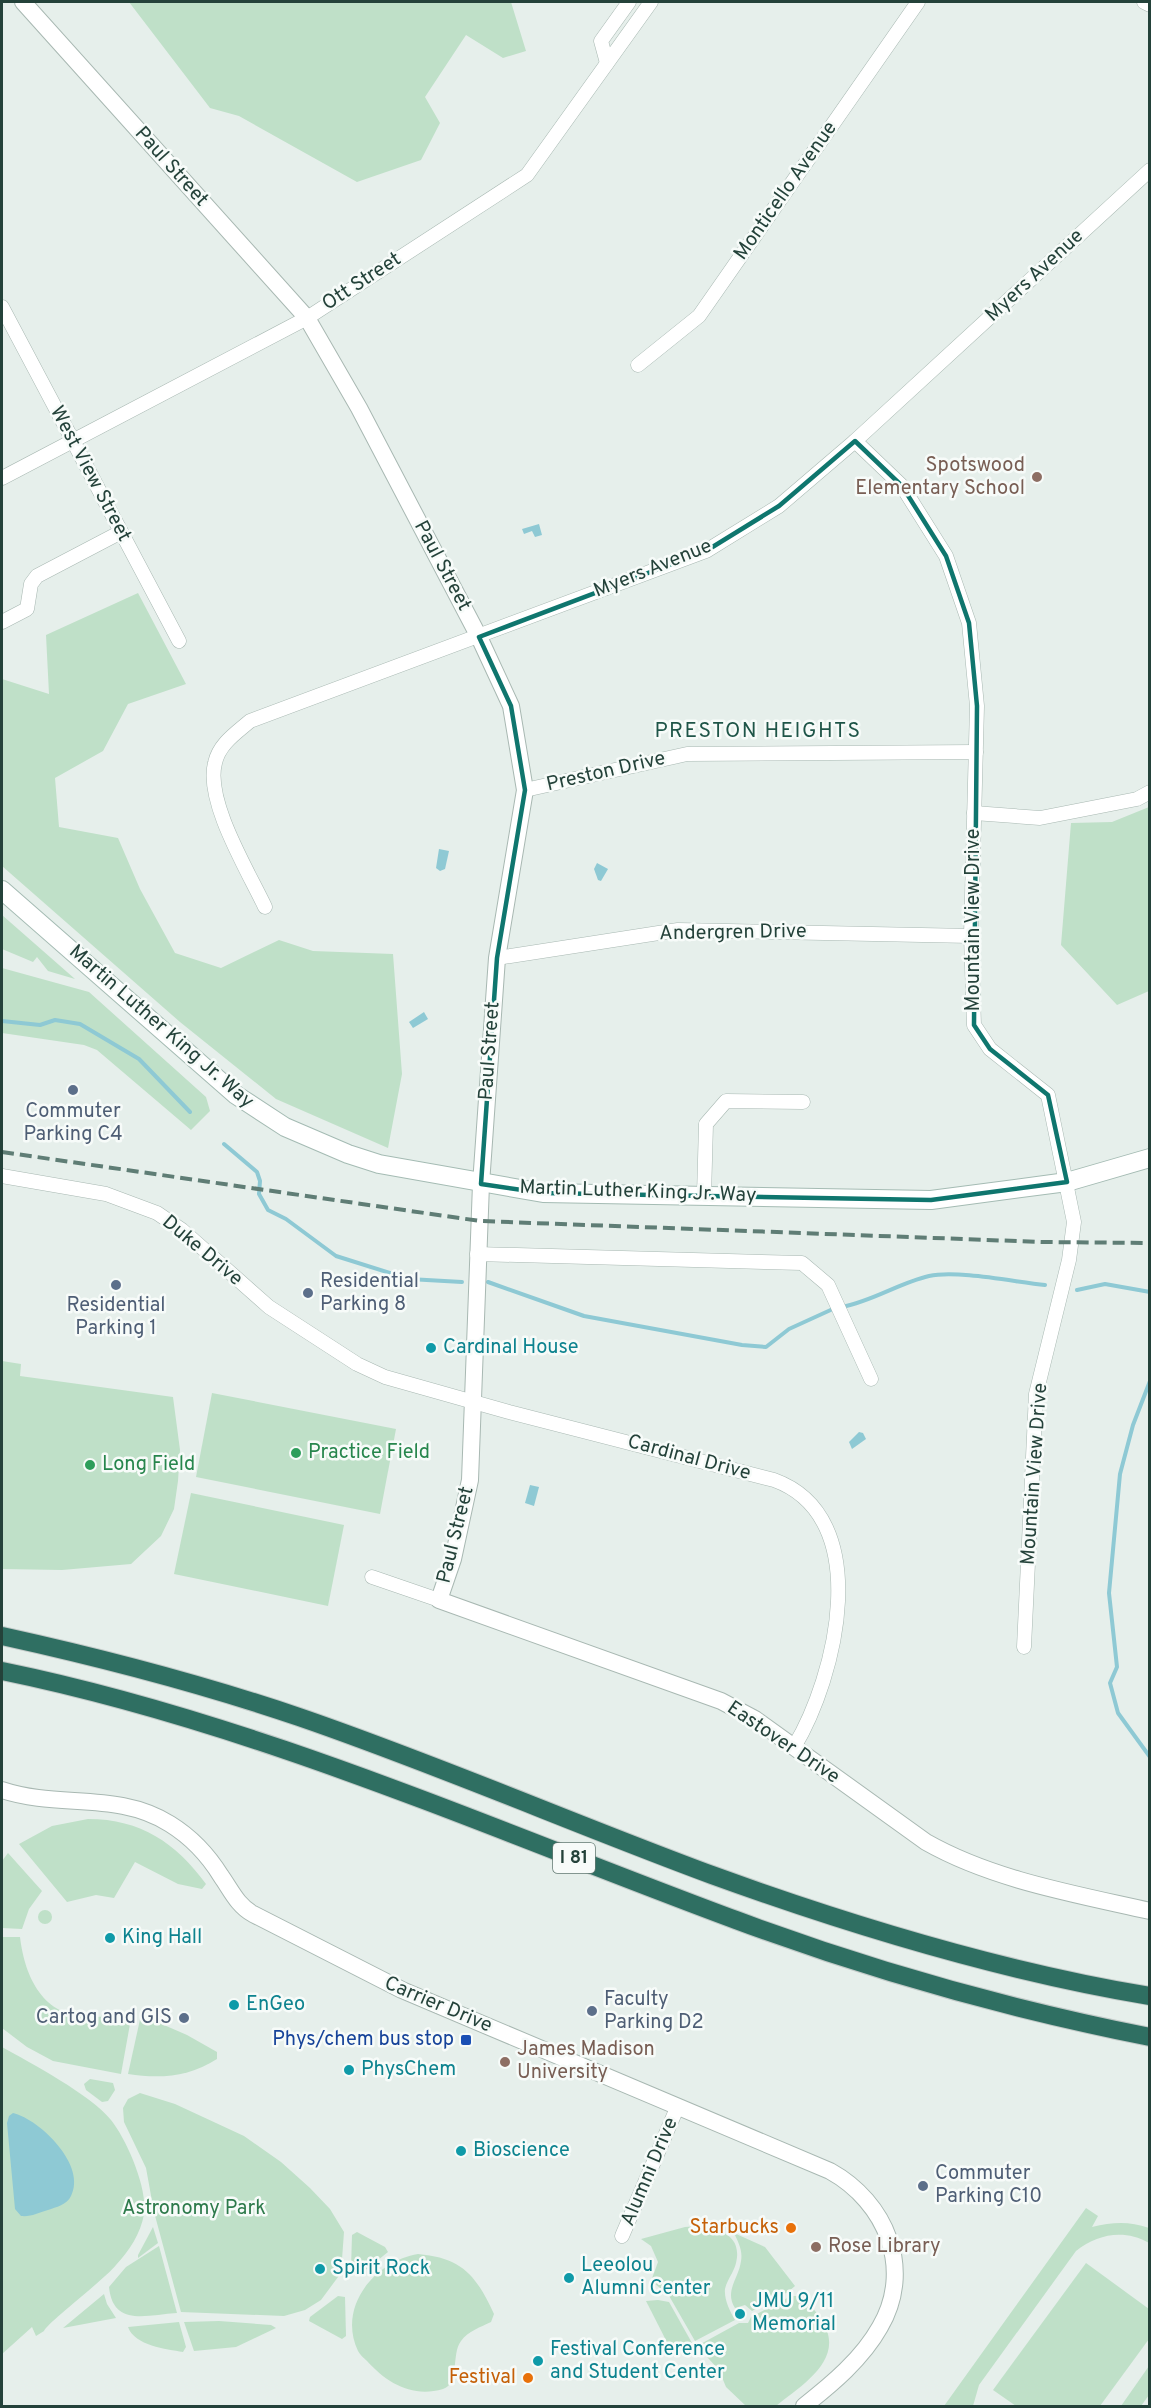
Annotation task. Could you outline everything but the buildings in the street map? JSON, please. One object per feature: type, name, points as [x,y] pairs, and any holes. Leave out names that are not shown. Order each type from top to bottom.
[{"type":"highway","name":"I 81","points":[[2,1636],[139,1669],[302,1718],[714,1875],[890,1932],[1016,1968],[1149,1996]]},
{"type":"highway","name":"I 81","points":[[2,1671],[126,1700],[267,1743],[385,1785],[738,1921],[864,1963],[1056,2017],[1149,2037]]},
{"type":"main road","name":"Martin Luther King Jr. Way","points":[[2,890],[236,1095],[258,1111],[285,1127],[348,1154],[379,1164],[481,1184],[543,1193],[931,1200],[1067,1182],[1149,1158]]},
{"type":"street","name":"Paul Street","points":[[23,2],[307,318],[359,408],[479,637],[510,706],[525,790],[497,958],[477,1254],[470,1480],[453,1559],[439,1600]]},
{"type":"street","points":[[607,63],[601,41],[629,2]]},
{"type":"street","name":"Ott Street","points":[[2,478],[307,318],[527,175],[651,2]]},
{"type":"street","name":"Monticello Avenue","points":[[638,365],[699,316],[918,2]]},
{"type":"street","points":[[1144,2],[1149,5]]},
{"type":"street","name":"Myers Avenue","points":[[264,907],[214,798],[215,763],[227,739],[250,721],[706,551],[779,507],[855,441],[1149,170]]},
{"type":"street","name":"West View Street","points":[[2,307],[179,640]]},
{"type":"street","name":"Mountain View Drive","points":[[855,441],[902,486],[946,556],[969,623],[977,706],[971,936],[974,1025],[990,1049],[1048,1095],[1074,1222],[1072,1242],[1036,1394],[1024,1647]]},
{"type":"street","points":[[2,622],[27,609],[31,584],[37,576],[122,532]]},
{"type":"street","name":"Preston Drive","points":[[525,790],[687,754],[976,752]]},
{"type":"street","points":[[974,813],[1040,818],[1137,799],[1149,792]]},
{"type":"street","name":"Andergren Drive","points":[[497,958],[678,930],[971,936]]},
{"type":"street","points":[[704,1196],[706,1124],[726,1101],[803,1102]]},
{"type":"street","name":"Duke Drive","points":[[2,1176],[106,1194],[157,1213],[182,1230],[269,1307],[319,1340]]},
{"type":"street","points":[[477,1254],[802,1263],[828,1285],[872,1379]]},
{"type":"street","name":"Cardinal Drive","points":[[319,1340],[357,1364],[386,1377],[774,1480],[799,1492],[814,1507],[827,1527],[834,1551],[836,1614],[831,1654],[821,1688],[794,1747]]},
{"type":"street","name":"Eastover Drive","points":[[372,1577],[696,1690],[755,1719],[944,1852],[1024,1880],[1149,1911]]},
{"type":"street","name":"Carrier Drive","points":[[2,1790],[50,1801],[121,1804],[158,1816],[193,1841],[213,1864],[237,1901],[248,1912],[402,1990],[839,2176],[868,2200],[886,2230],[893,2253],[895,2274],[892,2298],[885,2318],[872,2340],[843,2374],[804,2406]]},
{"type":"street","name":"Alumni Drive","points":[[622,2236],[677,2108]]},
{"type":"highlighted area","points":[[855,441],[902,486],[946,556],[969,623],[977,706],[974,1025],[990,1049],[1048,1095],[1067,1182],[931,1200],[543,1193],[481,1184],[497,958],[525,790],[511,706],[479,637],[706,551],[779,506]]},
{"type":"green space","points":[[129,2],[511,2],[526,51],[503,58],[466,35],[425,97],[440,123],[421,160],[357,182],[239,116],[210,108]]},
{"type":"green space","points":[[138,593],[186,684],[128,704],[103,751],[55,778],[59,827],[118,838],[140,889],[175,953],[221,968],[279,940],[313,951],[393,954],[402,1074],[388,1148],[276,1099],[180,1022],[2,866],[2,679],[49,694],[46,635]]},
{"type":"green space","points":[[1149,807],[1149,991],[1117,1005],[1061,945],[1071,823],[1112,822]]},
{"type":"green space","points":[[2,915],[75,979],[48,971],[37,957],[33,962],[2,949]]},
{"type":"green space","points":[[2,968],[89,992],[206,1097],[210,1111],[191,1130],[97,1050],[84,1045],[2,1033]]},
{"type":"green space","name":"Long Field","points":[[2,1361],[21,1364],[20,1376],[173,1397],[180,1450],[174,1509],[161,1536],[131,1564],[62,1570],[2,1569]]},
{"type":"green space","name":"Practice Field","points":[[212,1393],[396,1429],[380,1514],[196,1477]]},
{"type":"green space","name":"Practice Field","points":[[191,1493],[344,1525],[328,1606],[174,1574]]},
{"type":"green space","points":[[88,1819],[125,1823],[156,1836],[182,1857],[206,1884],[202,1889],[178,1884],[135,1862],[114,1898],[96,1895],[67,1902],[19,1844],[52,1826]]},
{"type":"green space","points":[[8,1853],[42,1891],[29,1909],[22,1929],[2,1928],[2,1861]]},
{"type":"green space","points":[[42,1910],[48,1910],[52,1917],[48,1924],[42,1924],[38,1920],[38,1914]]},
{"type":"green space","points":[[2,1937],[20,1937],[27,1968],[33,1982],[51,2004],[63,2012],[95,2017],[132,2013],[121,2074],[53,2061],[27,2047],[2,2028]]},
{"type":"green space","points":[[141,2015],[187,2035],[217,2052],[217,2059],[196,2070],[174,2075],[128,2074]]},
{"type":"green space","points":[[2,2047],[90,2100],[111,2120],[123,2140],[140,2179],[144,2214],[134,2241],[110,2272],[44,2331],[36,2336],[32,2327],[2,2354]]},
{"type":"green space","points":[[90,2079],[113,2083],[115,2090],[108,2101],[102,2102],[86,2090],[84,2084]]},
{"type":"green space","name":"Astronomy Park","points":[[140,2093],[175,2104],[244,2136],[281,2162],[330,2209],[344,2232],[341,2273],[321,2300],[305,2310],[284,2316],[181,2312],[154,2212],[146,2168],[124,2122],[123,2108],[128,2099]]},
{"type":"green space","points":[[1086,2208],[1098,2216],[1092,2227],[1121,2223],[1135,2224],[1149,2228],[1149,2243],[1130,2236],[1111,2235],[1084,2245],[1076,2251],[979,2385],[973,2406],[944,2406]]},
{"type":"green space","points":[[153,2227],[158,2243],[138,2258],[138,2255]]},
{"type":"green space","points":[[685,2227],[714,2229],[722,2232],[735,2243],[737,2252],[736,2263],[725,2289],[726,2301],[735,2320],[695,2341],[668,2294],[651,2281],[658,2262],[651,2246],[641,2239]]},
{"type":"green space","points":[[357,2232],[385,2247],[388,2252],[358,2276],[351,2269],[352,2235]]},
{"type":"green space","points":[[734,2233],[765,2247],[795,2286],[752,2311],[745,2305],[735,2308],[731,2296],[740,2267],[741,2253]]},
{"type":"green space","points":[[159,2246],[177,2313],[133,2316],[124,2313],[112,2300],[109,2287],[126,2267]]},
{"type":"green space","points":[[418,2254],[446,2260],[466,2271],[481,2289],[494,2314],[491,2322],[471,2332],[461,2341],[456,2353],[454,2375],[448,2386],[443,2389],[421,2392],[392,2382],[360,2354],[353,2334],[352,2318],[356,2303],[375,2276],[402,2258]]},
{"type":"green space","points":[[1086,2263],[1149,2309],[1149,2339],[1100,2406],[1016,2406],[993,2390]]},
{"type":"green space","points":[[104,2294],[116,2318],[63,2328]]},
{"type":"green space","points":[[338,2296],[345,2297],[346,2336],[342,2339],[309,2321],[310,2317]]},
{"type":"green space","points":[[791,2296],[803,2296],[823,2322],[829,2343],[827,2354],[814,2374],[776,2406],[746,2406],[726,2387],[719,2370],[697,2346],[739,2323],[748,2323],[751,2317]]},
{"type":"green space","points":[[646,2301],[669,2302],[692,2343],[673,2354]]},
{"type":"green space","points":[[219,2321],[271,2325],[276,2328],[236,2347],[194,2351],[184,2322]]},
{"type":"green space","points":[[179,2322],[186,2347],[183,2352],[160,2348],[144,2342],[137,2338],[128,2327]]},
{"type":"green space","points":[[1149,2366],[1149,2395],[1141,2406],[1121,2406]]},
{"type":"water","points":[[539,524],[542,535],[535,537],[532,531],[524,534],[522,529]]},
{"type":"water","points":[[439,849],[449,851],[445,869],[440,871],[436,868]]},
{"type":"water","points":[[597,863],[608,869],[601,881],[598,880],[594,869]]},
{"type":"water","points":[[424,1012],[428,1019],[413,1028],[409,1022]]},
{"type":"water","points":[[859,1432],[863,1433],[866,1439],[852,1449],[849,1442]]},
{"type":"water","points":[[530,1485],[539,1487],[534,1506],[525,1503]]},
{"type":"water","points":[[13,2113],[24,2117],[48,2134],[67,2158],[73,2171],[74,2184],[71,2196],[64,2204],[28,2216],[21,2216],[15,2209],[7,2123],[9,2116]]},
{"type":"waterway","points":[[2,1021],[40,1025],[55,1020],[80,1024],[139,1059],[190,1112]]},
{"type":"waterway","points":[[224,1144],[257,1172],[260,1181],[259,1194],[268,1210],[286,1219],[336,1256],[409,1279],[462,1282]]},
{"type":"waterway","points":[[842,1307],[929,1276],[971,1275],[1045,1285]]},
{"type":"waterway","points":[[488,1282],[584,1316],[742,1345],[766,1347],[789,1329],[835,1308]]},
{"type":"waterway","points":[[1077,1290],[1105,1284],[1150,1292]]},
{"type":"waterway","points":[[1150,1381],[1133,1425],[1120,1474],[1109,1593],[1117,1667],[1110,1683],[1118,1713],[1150,1757]]},
{"type":"railway","points":[[2,1152],[480,1221],[1042,1242],[1150,1243]]},
{"type":"place","name":"Spotswood Elementary School","points":[[1037,477]]},
{"type":"place","name":"Commuter Parking C4","points":[[73,1090]]},
{"type":"place","name":"Residential Parking 1","points":[[116,1285]]},
{"type":"place","name":"Residential Parking 8","points":[[308,1293]]},
{"type":"place","name":"Cardinal House","points":[[431,1348]]},
{"type":"place","name":"Practice Field","points":[[296,1453]]},
{"type":"place","name":"Long Field","points":[[90,1465]]},
{"type":"place","name":"King Hall","points":[[110,1938]]},
{"type":"place","name":"EnGeo","points":[[234,2005]]},
{"type":"place","name":"Faculty Parking D2","points":[[592,2011]]},
{"type":"place","name":"Cartog and GIS","points":[[184,2018]]},
{"type":"place","name":"Phys/chem bus stop","points":[[466,2040]]},
{"type":"place","name":"James Madison University","points":[[505,2062]]},
{"type":"place","name":"PhysChem","points":[[349,2070]]},
{"type":"place","name":"Bioscience","points":[[461,2151]]},
{"type":"place","name":"Commuter Parking C10","points":[[923,2186]]},
{"type":"place","name":"Starbucks","points":[[791,2228]]},
{"type":"place","name":"Rose Library","points":[[816,2247]]},
{"type":"place","name":"Spirit Rock","points":[[320,2269]]},
{"type":"place","name":"Leeolou Alumni Center","points":[[569,2278]]},
{"type":"place","name":"JMU 9/11 Memorial","points":[[740,2314]]},
{"type":"place","name":"Festival Conference and Student Center","points":[[538,2361]]},
{"type":"place","name":"Festival","points":[[528,2378]]},
{"type":"district","name":"PRESTON HEIGHTS","points":[[758,731]]}]
